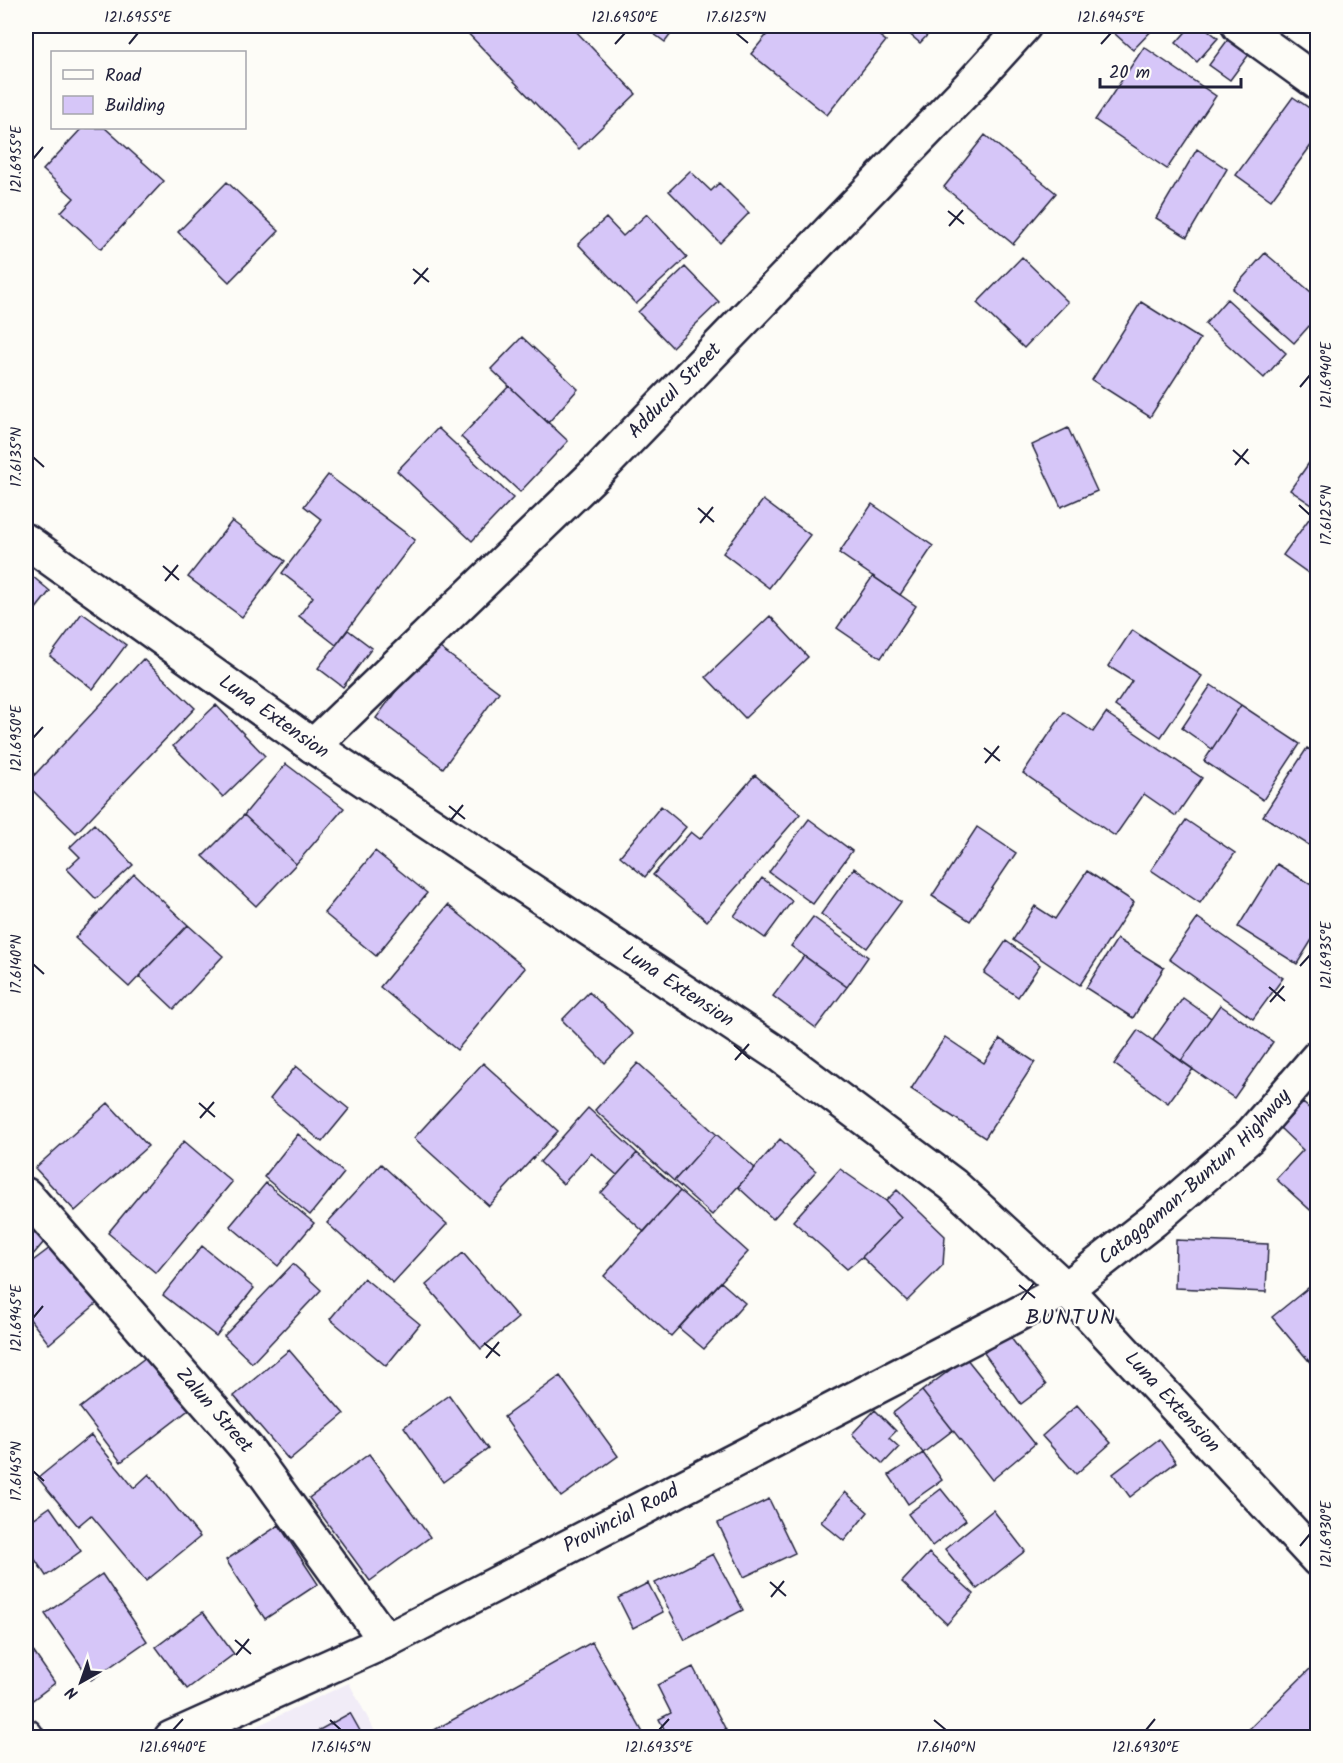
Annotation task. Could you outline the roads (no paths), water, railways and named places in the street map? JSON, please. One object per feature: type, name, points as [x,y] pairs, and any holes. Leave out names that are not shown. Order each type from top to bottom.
[{"type":"main road","name":"Adducul Street","points":[[313,746],[601,468],[967,89],[1024,26]]},
{"type":"main road","points":[[1239,26],[1317,83]]},
{"type":"main road","name":"Luna Extension","points":[[26,541],[313,746],[781,1056],[953,1185],[1065,1289],[1317,1560]]},
{"type":"main road","name":"Cataggaman-Buntun Highway","points":[[1065,1289],[1154,1220],[1248,1138],[1317,1057]]},
{"type":"main road","name":"Zalun Street","points":[[26,1195],[247,1449],[386,1641]]},
{"type":"main road","name":"Provincial Road","points":[[171,1737],[386,1641],[1065,1289]]},
{"type":"district","name":"BUNTUN","points":[[1071,1318]]}]
